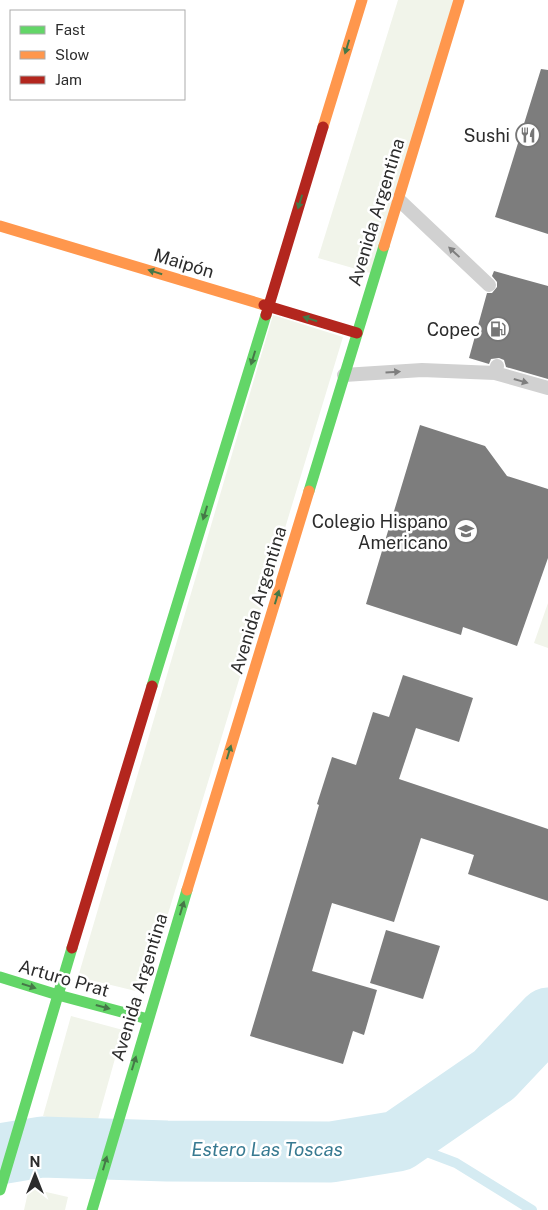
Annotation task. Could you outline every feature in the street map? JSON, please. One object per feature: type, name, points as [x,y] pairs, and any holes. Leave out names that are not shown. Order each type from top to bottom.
[{"type":"main road","points":[[0,1190],[362,0]]},
{"type":"main road","name":"Avenida Argentina","points":[[92,1210],[120,1110],[458,0]]},
{"type":"main road","name":"Maipón","points":[[0,226],[357,333]]},
{"type":"main road","name":"Arturo Prat","points":[[0,977],[148,1019]]},
{"type":"lane","points":[[398,199],[490,285]]},
{"type":"lane","points":[[344,375],[422,370],[496,370],[548,388]]},
{"type":"shaded area","points":[[398,0],[464,0],[377,275],[318,258]]},
{"type":"shaded area","points":[[273,315],[343,337],[144,993],[78,977]]},
{"type":"shaded area","points":[[548,603],[548,648],[534,643]]},
{"type":"shaded area","points":[[71,1016],[123,1030],[95,1130],[43,1116]]},
{"type":"shaded area","points":[[29,1188],[68,1197],[65,1210],[24,1210]]},
{"type":"building","points":[[541,69],[548,70],[548,234],[495,217]]},
{"type":"building","points":[[494,271],[548,286],[548,379],[506,367],[504,360],[499,358],[491,359],[489,364],[469,358],[487,293],[492,293],[497,287],[497,282],[492,276]]},
{"type":"building","name":"Colegio Hispano Americano","points":[[420,425],[485,446],[507,476],[548,489],[548,558],[517,646],[463,627],[461,635],[366,604]]},
{"type":"building","points":[[403,675],[473,698],[459,742],[416,728],[399,779],[548,829],[548,901],[468,874],[474,855],[421,838],[394,922],[332,903],[312,971],[377,990],[364,1035],[353,1031],[343,1064],[250,1036],[332,757],[356,765],[373,712],[389,717]]},
{"type":"building","points":[[386,930],[440,946],[423,999],[370,983]]},
{"type":"waterway","name":"Estero Las Toscas","points":[[0,1154],[42,1147],[167,1151],[331,1152],[398,1141],[494,1075],[548,1018]]},
{"type":"waterway","points":[[398,1141],[456,1163],[532,1210]]},
{"type":"traffic: fast","points":[[309,491],[384,246]]},
{"type":"traffic: fast","points":[[152,686],[266,315]]},
{"type":"traffic: fast","points":[[92,1210],[187,890]]},
{"type":"traffic: fast","points":[[0,1190],[72,948]]},
{"type":"traffic: fast","points":[[0,977],[148,1019]]},
{"type":"traffic: slow","points":[[323,127],[362,0]]},
{"type":"traffic: slow","points":[[384,246],[459,0]]},
{"type":"traffic: slow","points":[[0,226],[264,305]]},
{"type":"traffic: slow","points":[[187,890],[309,491]]},
{"type":"traffic: jam","points":[[266,315],[323,127]]},
{"type":"traffic: jam","points":[[264,305],[357,333]]},
{"type":"traffic: jam","points":[[72,948],[152,686]]},
{"type":"place","name":"Sushi","points":[[528,135]]},
{"type":"place","name":"Copec","points":[[498,329]]},
{"type":"place","name":"Colegio Hispano Americano","points":[[466,531]]}]
